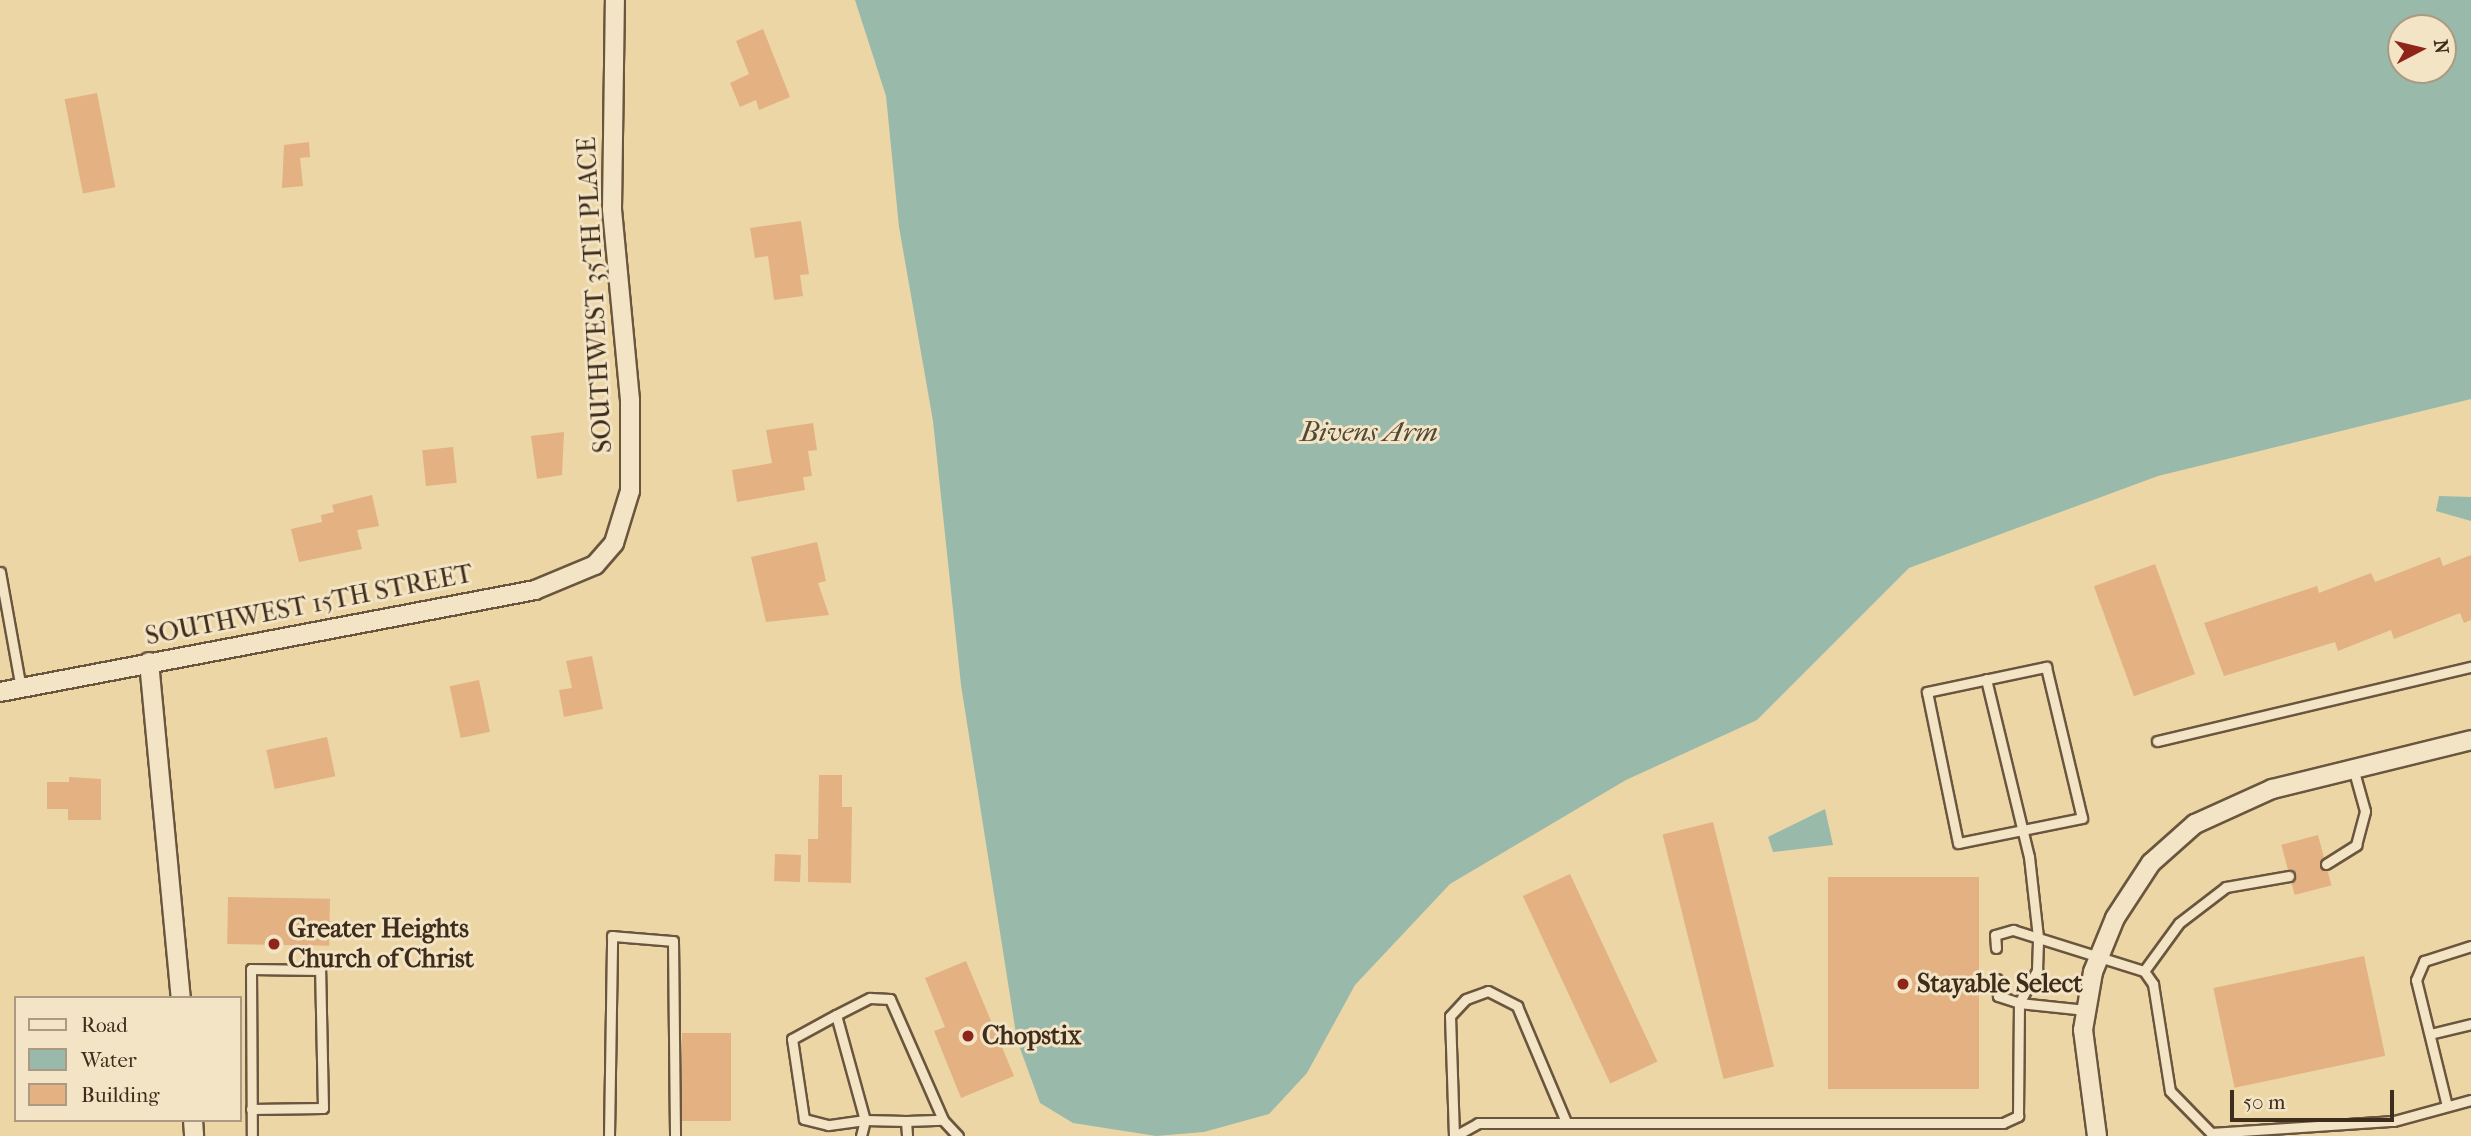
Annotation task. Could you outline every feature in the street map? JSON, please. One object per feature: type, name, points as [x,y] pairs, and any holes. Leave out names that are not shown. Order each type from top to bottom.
[{"type":"street","name":"SOUTHWEST 35TH PLACE","points":[[614,543],[629,491],[630,413],[612,209],[615,0]]},
{"type":"street","name":"SOUTHWEST 15TH STREET","points":[[0,692],[535,590],[595,565],[614,543]]},
{"type":"street","points":[[149,662],[181,996]]},
{"type":"street","points":[[2096,1136],[2083,1030],[2087,1010],[2100,955],[2151,863],[2195,824],[2272,789],[2352,766],[2471,740]]},
{"type":"lane","points":[[0,572],[21,689]]},
{"type":"lane","points":[[2046,667],[2082,817],[2022,832],[1958,843],[1927,691],[1986,679],[2046,667]]},
{"type":"lane","points":[[2157,741],[2471,667]]},
{"type":"lane","points":[[1566,1122],[1517,1006],[1488,991],[1466,999],[1450,1016],[1455,1136],[1478,1123],[2003,1123],[2018,1116],[2022,1100],[2019,1003],[2037,970],[2038,937],[2022,832],[1986,679]]},
{"type":"lane","points":[[2326,864],[2356,845],[2365,811],[2352,766]]},
{"type":"lane","points":[[2144,971],[2179,923],[2226,887],[2289,876]]},
{"type":"lane","points":[[1996,948],[1995,936],[2014,930],[2144,971],[2153,985],[2170,1091],[2211,1133],[2394,1121],[2471,1100]]},
{"type":"lane","points":[[609,1136],[612,936],[673,941],[675,1136]]},
{"type":"lane","points":[[2447,1106],[2418,969],[2434,955],[2471,946]]},
{"type":"lane","points":[[251,1109],[323,1108],[320,970],[251,969],[251,1109],[251,1136]]},
{"type":"lane","points":[[1997,979],[1998,996],[2019,1003],[2087,1010]]},
{"type":"lane","points":[[943,1120],[865,1120],[828,1125],[804,1119],[792,1038],[870,998],[890,999],[943,1120],[958,1136]]},
{"type":"lane","points":[[836,1015],[865,1120],[861,1136]]},
{"type":"lane","points":[[2430,1034],[2471,1024]]},
{"type":"lane","points":[[906,1121],[907,1136]]},
{"type":"water","name":"Bivens Arm","points":[[855,0],[2471,0],[2471,399],[2158,476],[1909,568],[1757,720],[1626,780],[1450,884],[1355,985],[1307,1073],[1269,1114],[1204,1132],[1156,1136],[1073,1123],[1040,1103],[1017,1040],[961,685],[933,421],[899,227],[886,96]]},
{"type":"water","points":[[2439,496],[2471,497],[2471,521],[2436,511]]},
{"type":"water","points":[[1825,809],[1833,845],[1773,852],[1768,837]]},
{"type":"building","points":[[763,29],[790,97],[759,110],[756,100],[740,107],[730,83],[749,74],[736,41]]},
{"type":"building","points":[[97,93],[115,187],[83,194],[65,99]]},
{"type":"building","points":[[309,142],[310,157],[300,158],[303,186],[282,188],[284,145]]},
{"type":"building","points":[[801,221],[809,274],[800,275],[803,296],[774,300],[768,256],[755,258],[750,228]]},
{"type":"building","points":[[813,423],[817,450],[808,451],[812,476],[803,477],[805,490],[737,502],[732,470],[772,463],[766,430]]},
{"type":"building","points":[[564,432],[562,475],[537,479],[531,436]]},
{"type":"building","points":[[453,447],[457,483],[426,486],[422,450]]},
{"type":"building","points":[[372,495],[379,526],[357,530],[362,549],[299,562],[291,529],[322,522],[321,515],[334,512],[332,505]]},
{"type":"building","points":[[817,542],[826,581],[818,583],[829,615],[766,622],[751,557]]},
{"type":"building","points":[[2471,555],[2471,620],[2464,623],[2460,613],[2394,639],[2391,630],[2338,651],[2335,642],[2224,676],[2204,623],[2317,586],[2319,593],[2371,573],[2375,582],[2440,557],[2443,566]]},
{"type":"building","points":[[2155,564],[2195,674],[2134,696],[2094,586]]},
{"type":"building","points":[[592,656],[603,709],[564,717],[559,690],[572,688],[566,661]]},
{"type":"building","points":[[479,680],[490,732],[461,738],[450,686]]},
{"type":"building","points":[[327,737],[335,776],[275,789],[266,750]]},
{"type":"building","points":[[819,775],[842,775],[842,807],[852,807],[851,883],[808,882],[808,839],[818,839]]},
{"type":"building","points":[[69,777],[101,779],[101,820],[68,820],[68,809],[47,809],[47,782],[69,782]]},
{"type":"building","points":[[1713,822],[1774,1067],[1724,1079],[1663,835]]},
{"type":"building","points":[[2318,835],[2331,885],[2295,895],[2281,845]]},
{"type":"building","points":[[775,854],[801,855],[800,882],[774,881]]},
{"type":"building","points":[[1570,874],[1657,1062],[1610,1084],[1523,896]]},
{"type":"building","name":"Stayable Select","points":[[1828,877],[1979,877],[1979,1089],[1828,1089]]},
{"type":"building","points":[[228,897],[330,899],[329,946],[227,944]]},
{"type":"building","points":[[2364,956],[2385,1056],[2235,1088],[2213,988]]},
{"type":"building","points":[[966,961],[1014,1076],[961,1098],[934,1031],[945,1027],[925,978]]},
{"type":"building","points":[[682,1033],[731,1033],[731,1121],[682,1121]]},
{"type":"place","name":"Greater Heights Church of Christ","points":[[274,944]]},
{"type":"place","name":"Stayable Select","points":[[1903,984]]},
{"type":"place","name":"Chopstix","points":[[968,1036]]}]
